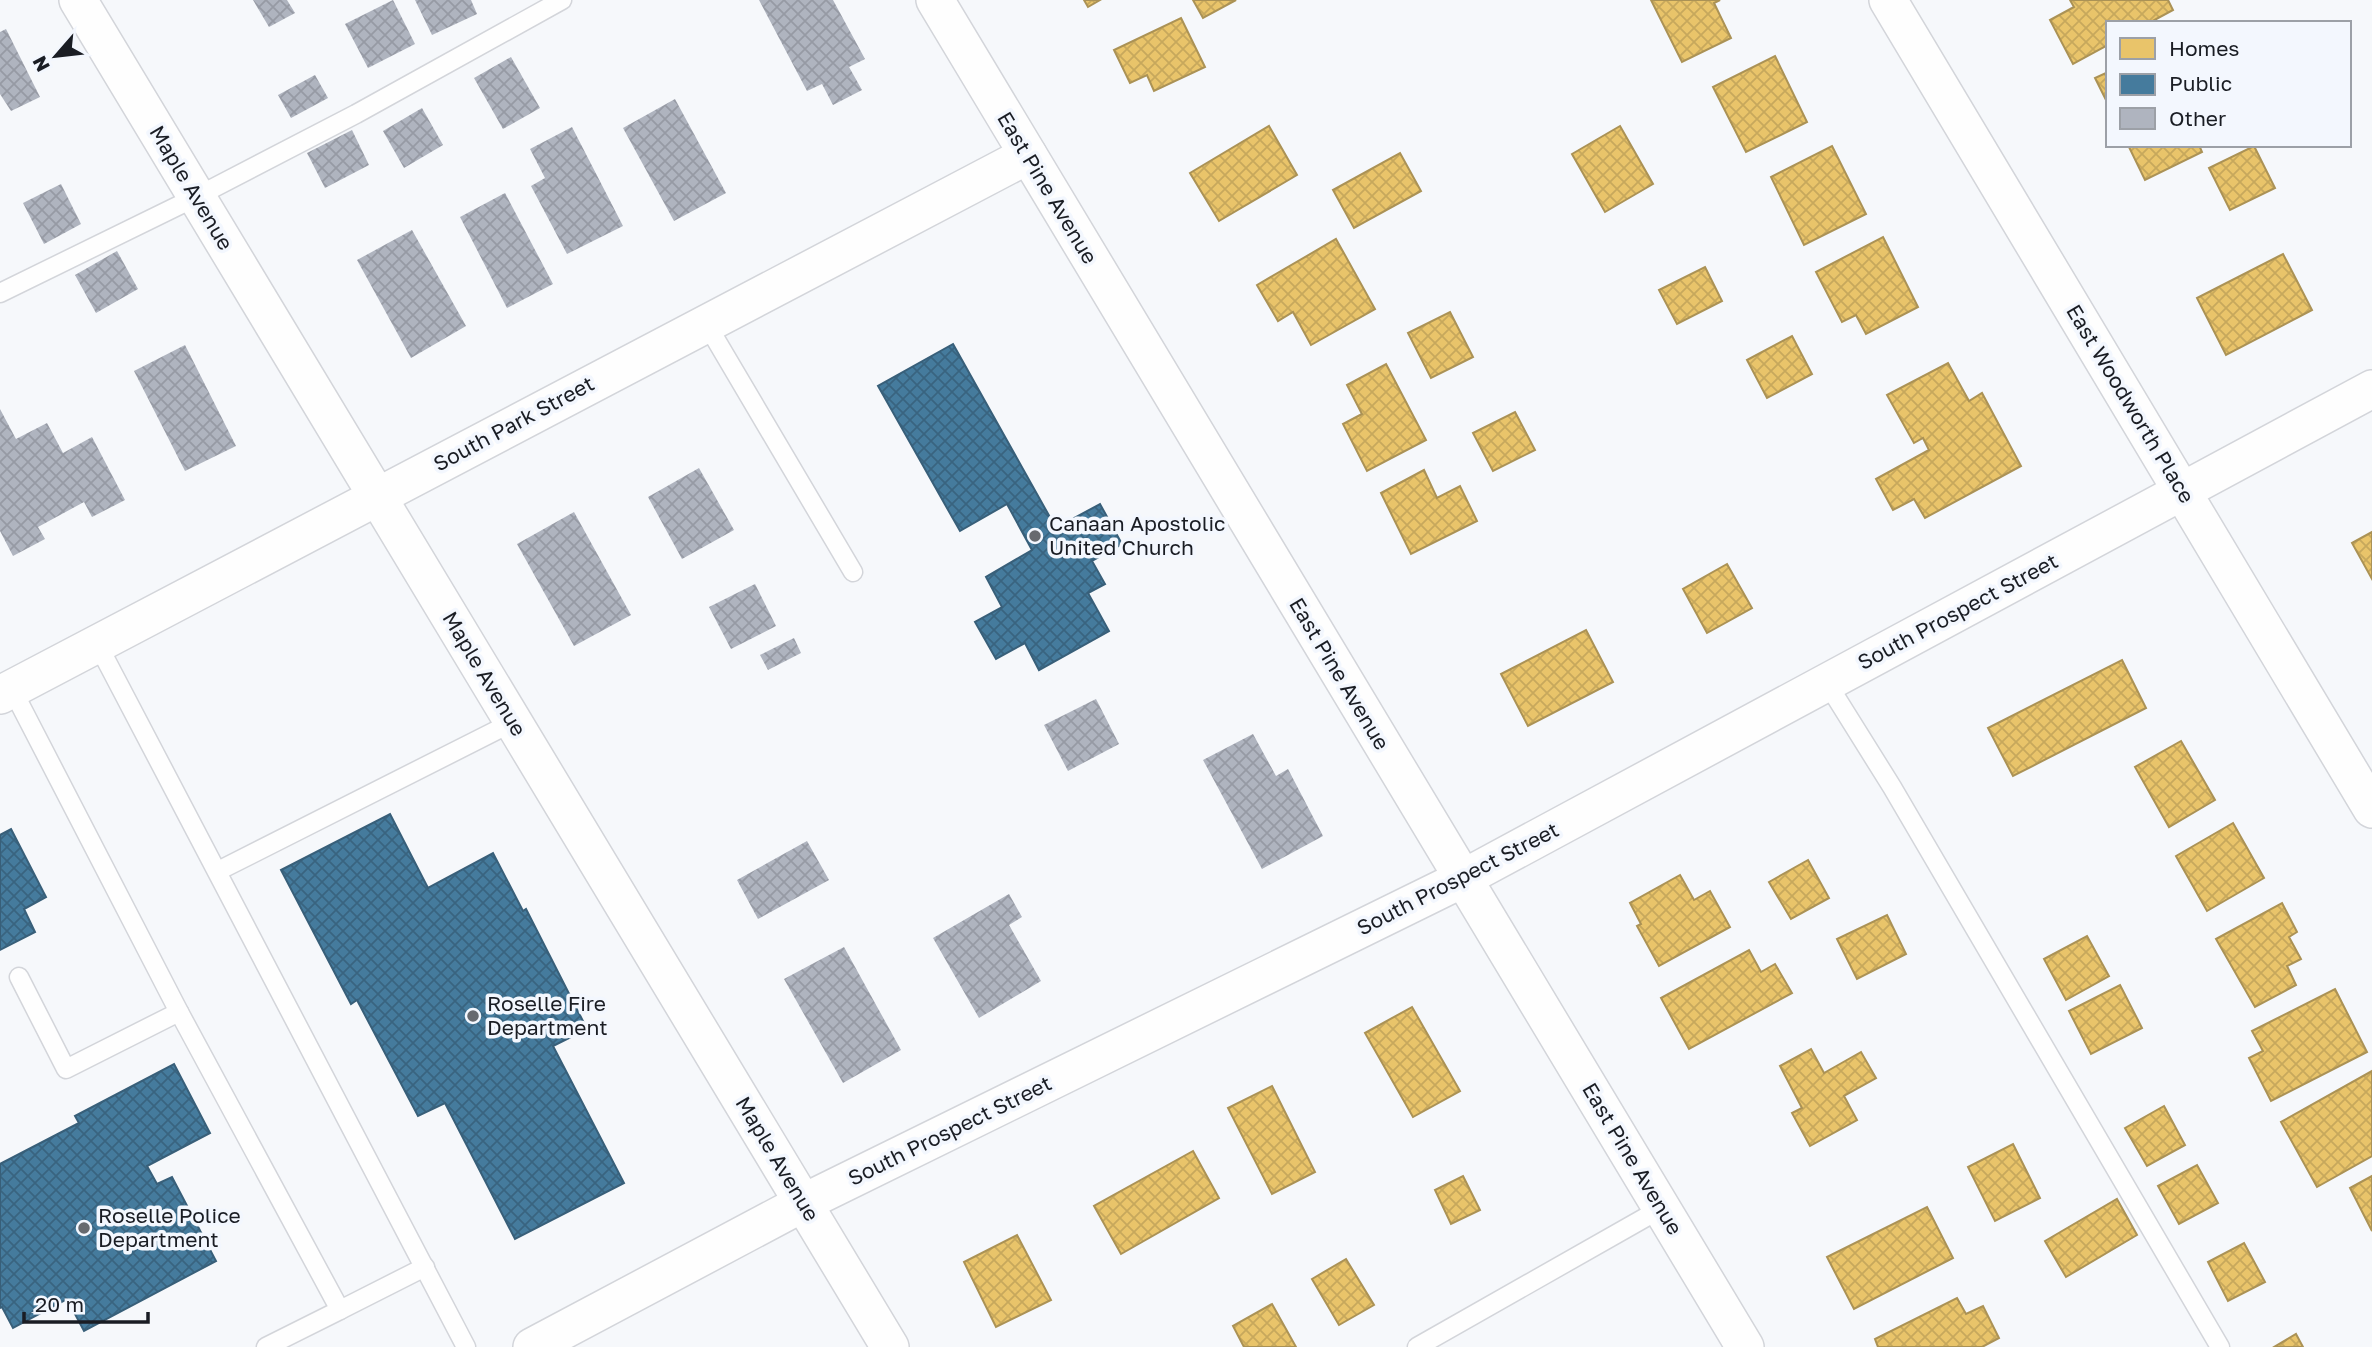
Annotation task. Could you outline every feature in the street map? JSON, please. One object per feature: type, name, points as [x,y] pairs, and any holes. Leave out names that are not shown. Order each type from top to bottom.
[{"type":"street","name":"Maple Avenue","points":[[78,0],[890,1347]]},
{"type":"street","name":"East Pine Avenue","points":[[934,0],[1745,1347]]},
{"type":"street","name":"East Woodworth Place","points":[[1888,0],[2372,809]]},
{"type":"street","name":"South Park Street","points":[[6,692],[1028,155]]},
{"type":"street","name":"South Prospect Street","points":[[532,1347],[803,1203],[1462,879],[2372,389]]},
{"type":"lane","points":[[0,293],[196,197],[356,114],[562,0]]},
{"type":"lane","points":[[706,324],[853,572]]},
{"type":"lane","points":[[97,643],[466,1347]]},
{"type":"lane","points":[[1827,683],[1892,787],[2220,1347]]},
{"type":"lane","points":[[6,692],[340,1310]]},
{"type":"lane","points":[[218,871],[513,722]]},
{"type":"lane","points":[[19,977],[66,1069],[179,1012]]},
{"type":"lane","points":[[1417,1347],[1662,1208]]},
{"type":"lane","points":[[266,1347],[425,1267]]},
{"type":"building: Homes","points":[[1084,0],[1100,0],[1088,7]]},
{"type":"building: Homes","points":[[1193,0],[1236,0],[1203,18]]},
{"type":"building: Homes","points":[[1651,0],[1720,0],[1714,3],[1731,38],[1682,62]]},
{"type":"building: Homes","points":[[2070,0],[2168,0],[2173,10],[2153,21],[2106,21],[2106,46],[2073,64],[2050,20],[2074,7]]},
{"type":"building: Homes","points":[[1181,18],[1205,67],[1154,91],[1147,75],[1130,83],[1114,50]]},
{"type":"building: Homes","points":[[1775,56],[1807,122],[1746,152],[1713,87]]},
{"type":"building: Homes","points":[[2106,73],[2106,100],[2095,78]]},
{"type":"building: Homes","points":[[1269,126],[1297,175],[1219,221],[1190,173]]},
{"type":"building: Homes","points":[[1620,126],[1653,184],[1605,212],[1572,154]]},
{"type":"building: Homes","points":[[1832,146],[1866,214],[1804,245],[1771,177]]},
{"type":"building: Homes","points":[[2129,147],[2200,147],[2202,152],[2145,180]]},
{"type":"building: Homes","points":[[2254,147],[2275,188],[2230,210],[2209,168]]},
{"type":"building: Homes","points":[[1400,153],[1421,191],[1354,228],[1333,190]]},
{"type":"building: Homes","points":[[1883,237],[1918,307],[1866,334],[1856,315],[1842,322],[1816,272]]},
{"type":"building: Homes","points":[[1336,239],[1375,309],[1311,345],[1293,312],[1278,321],[1257,285]]},
{"type":"building: Homes","points":[[2283,254],[2312,310],[2226,355],[2197,298]]},
{"type":"building: Homes","points":[[1705,267],[1722,301],[1677,324],[1659,290]]},
{"type":"building: Homes","points":[[1450,312],[1473,357],[1431,378],[1408,333]]},
{"type":"building: Homes","points":[[1792,336],[1812,374],[1767,398],[1747,360]]},
{"type":"building: Homes","points":[[1948,363],[1969,401],[1982,393],[2021,466],[1925,518],[1914,499],[1893,510],[1876,479],[1929,450],[1923,438],[1914,443],[1887,395]]},
{"type":"building: Homes","points":[[1386,364],[1426,440],[1367,471],[1343,424],[1362,414],[1347,385]]},
{"type":"building: Homes","points":[[1515,412],[1535,450],[1493,471],[1473,433]]},
{"type":"building: Homes","points":[[1424,470],[1437,498],[1460,486],[1477,521],[1411,554],[1381,493]]},
{"type":"building: Homes","points":[[2372,532],[2372,579],[2352,543]]},
{"type":"building: Homes","points":[[1727,564],[1752,608],[1707,633],[1683,589]]},
{"type":"building: Homes","points":[[1586,630],[1613,682],[1528,726],[1501,674]]},
{"type":"building: Homes","points":[[2122,660],[2146,708],[2013,776],[1988,728]]},
{"type":"building: Homes","points":[[2181,741],[2215,800],[2169,827],[2135,767]]},
{"type":"building: Homes","points":[[2233,823],[2264,878],[2207,911],[2176,856]]},
{"type":"building: Homes","points":[[1808,860],[1829,898],[1791,919],[1769,882]]},
{"type":"building: Homes","points":[[1680,875],[1694,900],[1710,891],[1730,927],[1659,966],[1637,926],[1641,924],[1630,903]]},
{"type":"building: Homes","points":[[2282,903],[2297,932],[2289,937],[2301,959],[2287,966],[2296,985],[2255,1007],[2216,939]]},
{"type":"building: Homes","points":[[1887,915],[1906,954],[1857,979],[1837,939]]},
{"type":"building: Homes","points":[[2087,936],[2109,976],[2066,1000],[2044,959]]},
{"type":"building: Homes","points":[[1749,950],[1761,972],[1775,964],[1792,993],[1689,1049],[1661,998]]},
{"type":"building: Homes","points":[[2120,985],[2142,1028],[2091,1054],[2069,1011]]},
{"type":"building: Homes","points":[[2335,989],[2367,1052],[2271,1101],[2249,1058],[2263,1051],[2252,1031]]},
{"type":"building: Homes","points":[[1412,1007],[1460,1091],[1413,1117],[1365,1033]]},
{"type":"building: Homes","points":[[1811,1049],[1824,1073],[1861,1052],[1876,1078],[1844,1096],[1857,1120],[1810,1146],[1792,1113],[1802,1108],[1780,1066]]},
{"type":"building: Homes","points":[[2372,1071],[2372,1156],[2317,1187],[2281,1122]]},
{"type":"building: Homes","points":[[1272,1086],[1315,1172],[1272,1194],[1228,1108]]},
{"type":"building: Homes","points":[[2164,1106],[2185,1145],[2147,1166],[2125,1128]]},
{"type":"building: Homes","points":[[2013,1144],[2040,1198],[1995,1221],[1968,1167]]},
{"type":"building: Homes","points":[[1193,1151],[1219,1198],[1121,1254],[1094,1206]]},
{"type":"building: Homes","points":[[2197,1165],[2218,1203],[2179,1224],[2158,1186]]},
{"type":"building: Homes","points":[[1463,1176],[1480,1210],[1451,1224],[1435,1190]]},
{"type":"building: Homes","points":[[2372,1176],[2372,1231],[2350,1188]]},
{"type":"building: Homes","points":[[2117,1199],[2137,1235],[2066,1277],[2045,1241]]},
{"type":"building: Homes","points":[[1927,1207],[1953,1258],[1854,1309],[1827,1257]]},
{"type":"building: Homes","points":[[1017,1235],[1051,1300],[996,1327],[964,1262]]},
{"type":"building: Homes","points":[[2244,1243],[2265,1282],[2228,1301],[2208,1262]]},
{"type":"building: Homes","points":[[1346,1259],[1374,1305],[1339,1325],[1312,1279]]},
{"type":"building: Homes","points":[[1957,1298],[1966,1314],[1983,1306],[1999,1338],[1982,1347],[1878,1347],[1875,1339]]},
{"type":"building: Homes","points":[[1272,1304],[1296,1347],[1244,1347],[1233,1326]]},
{"type":"building: Homes","points":[[2296,1334],[2303,1347],[2274,1347]]},
{"type":"building: Public","points":[[953,344],[1056,528],[1100,504],[1122,544],[1092,561],[1105,584],[1088,593],[1109,631],[1039,670],[1025,643],[996,659],[975,622],[1002,607],[986,577],[1032,550],[1007,504],[960,531],[878,386]]},
{"type":"building: Public","name":"Roselle Fire Department","points":[[390,814],[428,888],[493,853],[523,911],[526,909],[587,1029],[553,1046],[624,1183],[515,1239],[445,1103],[418,1116],[357,1000],[351,1004],[281,870]]},
{"type":"building: Public","points":[[11,829],[46,897],[24,909],[35,932],[0,950],[0,835]]},
{"type":"building: Public","points":[[174,1064],[210,1133],[147,1166],[157,1184],[172,1177],[216,1261],[84,1331],[67,1299],[13,1328],[2,1307],[0,1308],[0,1164],[79,1123],[75,1116]]},
{"type":"building: Other","points":[[253,0],[287,0],[295,13],[269,27]]},
{"type":"building: Other","points":[[393,0],[415,44],[368,68],[345,24]]},
{"type":"building: Other","points":[[415,0],[471,0],[477,14],[432,35]]},
{"type":"building: Other","points":[[759,0],[833,0],[865,59],[849,67],[862,90],[833,105],[822,84],[807,91]]},
{"type":"building: Other","points":[[6,29],[40,97],[11,111],[0,94],[0,32]]},
{"type":"building: Other","points":[[511,57],[540,108],[503,129],[474,78]]},
{"type":"building: Other","points":[[315,75],[328,98],[291,118],[278,95]]},
{"type":"building: Other","points":[[675,99],[726,193],[674,221],[623,128]]},
{"type":"building: Other","points":[[422,108],[443,145],[404,168],[383,131]]},
{"type":"building: Other","points":[[572,127],[623,226],[567,254],[531,186],[545,178],[530,149]]},
{"type":"building: Other","points":[[352,130],[369,165],[325,188],[307,153]]},
{"type":"building: Other","points":[[61,184],[81,224],[44,244],[23,203]]},
{"type":"building: Other","points":[[505,193],[553,284],[507,308],[460,217]]},
{"type":"building: Other","points":[[412,230],[466,326],[411,358],[357,260]]},
{"type":"building: Other","points":[[117,251],[138,289],[96,313],[75,275]]},
{"type":"building: Other","points":[[185,345],[236,446],[185,471],[134,371]]},
{"type":"building: Other","points":[[0,409],[16,439],[47,423],[63,453],[92,437],[125,500],[92,517],[84,502],[38,527],[45,539],[13,556],[0,531]]},
{"type":"building: Other","points":[[699,468],[734,530],[682,559],[648,497]]},
{"type":"building: Other","points":[[574,512],[631,615],[574,646],[517,544]]},
{"type":"building: Other","points":[[755,584],[776,626],[731,649],[709,607]]},
{"type":"building: Other","points":[[794,638],[801,653],[768,670],[760,655]]},
{"type":"building: Other","points":[[1096,699],[1119,744],[1068,771],[1044,725]]},
{"type":"building: Other","points":[[1253,734],[1276,776],[1288,769],[1323,836],[1262,869],[1203,760]]},
{"type":"building: Other","points":[[807,841],[829,880],[758,919],[737,880]]},
{"type":"building: Other","points":[[1009,894],[1022,917],[1009,925],[1041,981],[979,1018],[933,938]]},
{"type":"building: Other","points":[[844,947],[901,1050],[843,1083],[784,979]]},
{"type":"place","name":"Canaan Apostolic United Church","points":[[1035,536]]},
{"type":"place","name":"Roselle Fire Department","points":[[473,1016]]},
{"type":"place","name":"Roselle Police Department","points":[[84,1228]]}]
